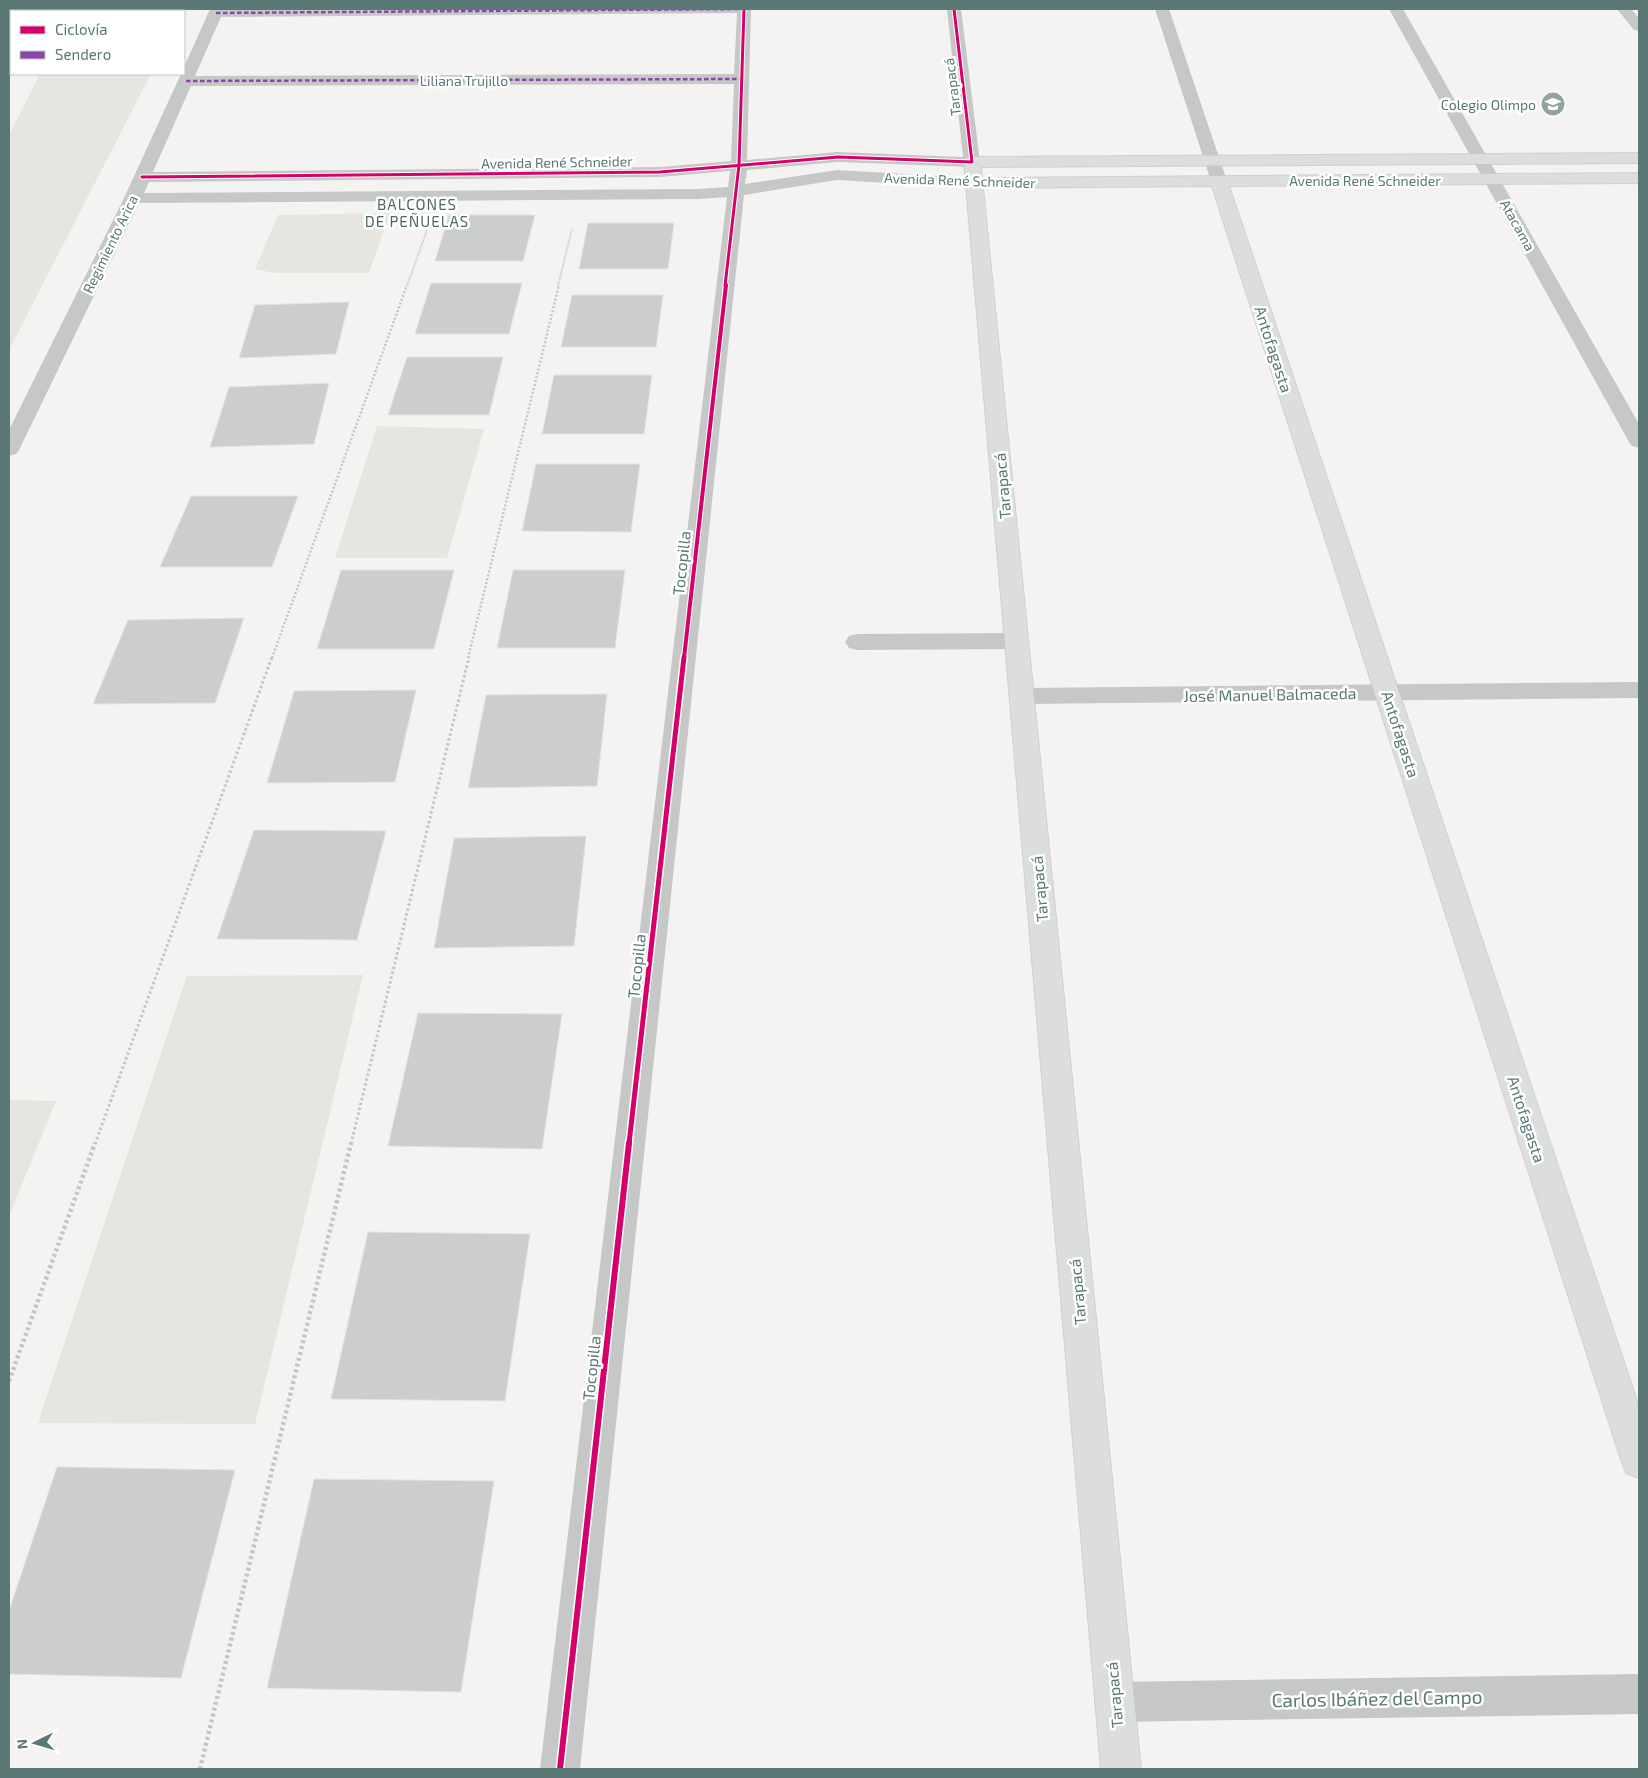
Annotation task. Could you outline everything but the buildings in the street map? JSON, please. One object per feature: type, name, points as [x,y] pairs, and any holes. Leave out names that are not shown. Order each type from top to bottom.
[{"type":"main road","name":"Avenida René Schneider","points":[[973,173],[1216,171],[1480,160],[1639,158]]},
{"type":"main road","name":"Avenida René Schneider","points":[[1216,171],[1492,179],[1639,178]]},
{"type":"main road","name":"Antofagasta","points":[[1216,171],[1639,1460]]},
{"type":"main road","name":"Tarapacá","points":[[973,173],[1121,1769]]},
{"type":"street","points":[[216,11],[744,9]]},
{"type":"street","name":"Tocopilla","points":[[560,1769],[738,178],[744,9]]},
{"type":"street","name":"Tarapacá","points":[[954,9],[973,173]]},
{"type":"street","name":"Antofagasta","points":[[1162,9],[1216,171]]},
{"type":"street","name":"Atacama","points":[[1396,9],[1639,442]]},
{"type":"street","points":[[1624,9],[1639,27]]},
{"type":"street","name":"Regimiento Arica","points":[[9,450],[133,198],[216,11]]},
{"type":"street","name":"Liliana Trujillo","points":[[186,81],[742,79]]},
{"type":"street","name":"Avenida René Schneider","points":[[133,198],[698,194],[738,178],[838,157],[973,173]]},
{"type":"street","name":"Avenida René Schneider","points":[[142,177],[660,172],[738,178],[973,173]]},
{"type":"street","points":[[856,642],[1016,641]]},
{"type":"street","name":"José Manuel Balmaceda","points":[[1022,696],[1639,690]]},
{"type":"street","name":"Carlos Ibáñez del Campo","points":[[1114,1702],[1639,1694]]},
{"type":"path","points":[[200,1769],[580,196]]},
{"type":"path","points":[[9,1381],[439,197]]},
{"type":"shaded area","points":[[23,9],[183,9],[182,10]]},
{"type":"shaded area","points":[[37,75],[150,75],[9,350],[9,135],[38,78]]},
{"type":"shaded area","points":[[390,213],[369,273],[275,273],[255,269],[278,215]]},
{"type":"shaded area","points":[[377,426],[484,429],[447,558],[335,558]]},
{"type":"shaded area","points":[[363,975],[255,1424],[38,1423],[187,976]]},
{"type":"shaded area","points":[[9,1100],[56,1101],[9,1216]]},
{"type":"marked path","points":[[216,13],[744,9]]},
{"type":"marked path","points":[[186,81],[742,79]]},
{"type":"cycle path","points":[[560,1769],[739,165],[744,9]]},
{"type":"cycle path","points":[[142,177],[660,172],[838,157],[972,162],[954,9]]},
{"type":"place","name":"Colegio Olimpo","points":[[1553,104]]},
{"type":"district","name":"BALCONES DE PEÑUELAS","points":[[417,212]]}]
